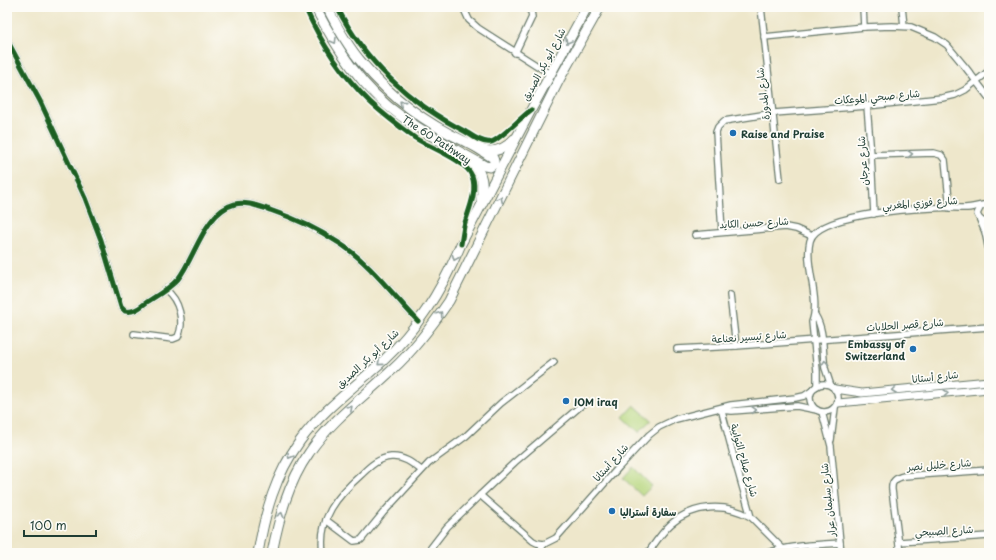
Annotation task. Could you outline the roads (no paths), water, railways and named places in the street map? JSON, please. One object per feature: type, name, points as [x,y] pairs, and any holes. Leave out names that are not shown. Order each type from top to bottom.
[{"type":"main road","points":[[316,7],[341,53],[377,97],[399,116],[466,156],[487,167],[494,164],[491,156],[427,121],[393,95],[361,62],[342,35],[327,7]]},
{"type":"main road","name":"شارع أبو بكر الصديق","points":[[258,553],[264,520],[280,473],[301,440],[320,417],[398,346],[439,292],[460,244],[587,7]]},
{"type":"main road","points":[[272,553],[279,521],[287,495],[294,477],[310,451],[335,422],[388,374],[414,348],[429,330],[449,301],[559,80],[600,7]]},
{"type":"main road","points":[[471,144],[485,150],[498,149],[510,143],[520,132]]},
{"type":"main road","points":[[466,156],[482,176],[483,188],[479,209]]},
{"type":"street","points":[[463,7],[469,20],[475,26],[550,74]]},
{"type":"street","points":[[515,53],[532,17],[531,12],[525,7]]},
{"type":"street","name":"شارع المدورة","points":[[761,7],[774,113],[780,179]]},
{"type":"street","points":[[863,7],[864,27]]},
{"type":"street","points":[[902,7],[904,26]]},
{"type":"street","points":[[764,37],[864,27],[904,26],[928,33],[947,45],[989,98]]},
{"type":"street","points":[[7,40],[37,95],[82,191],[101,240],[121,307],[125,311],[134,311],[166,290],[180,275],[214,217],[231,205],[245,203],[290,218],[340,243],[372,271],[418,321]]},
{"type":"street","name":"شارع صبحي الموعكات","points":[[722,232],[717,129],[724,121],[774,113],[867,106],[942,98],[959,93],[989,71]]},
{"type":"street","name":"شارع عرجان","points":[[867,106],[874,214]]},
{"type":"street","points":[[871,155],[934,153],[941,155],[945,160],[950,208]]},
{"type":"street","points":[[987,204],[979,208],[979,218],[985,232],[989,251]]},
{"type":"street","name":"شارع فوزي المغربي","points":[[874,214],[932,208],[966,208],[987,204]]},
{"type":"street","name":"شارع فوزي المغربي","points":[[966,208],[984,222],[989,222]]},
{"type":"street","points":[[815,315],[819,321],[823,339],[826,369],[833,388],[837,393],[836,405],[831,411],[819,411],[813,406],[811,401],[811,395],[815,388],[817,371],[812,322],[815,315],[810,241],[812,236],[821,228],[831,223],[874,214]]},
{"type":"street","name":"شارع حسن الكايد","points":[[695,235],[786,228],[796,229],[812,236]]},
{"type":"street","points":[[134,334],[173,339],[178,337],[180,317],[179,308],[174,298],[166,290]]},
{"type":"street","points":[[730,295],[736,346]]},
{"type":"street","name":"شارع قصر الحلابات","points":[[823,339],[989,327]]},
{"type":"street","name":"شارع تيسير نعناعة","points":[[676,349],[823,339]]},
{"type":"street","points":[[326,520],[352,540],[359,541],[421,470],[466,436],[501,403],[554,362]]},
{"type":"street","points":[[981,382],[989,376]]},
{"type":"street","name":"شارع أستانا","points":[[833,388],[862,393],[989,381]]},
{"type":"street","points":[[815,388],[822,385],[833,388]]},
{"type":"street","name":"شارع أستانا","points":[[538,553],[544,544],[556,538],[654,430],[676,419],[731,405],[804,396],[815,388]]},
{"type":"street","name":"شارع أستانا","points":[[836,405],[989,389]]},
{"type":"street","points":[[427,553],[447,527],[480,495],[515,462],[584,404]]},
{"type":"street","name":"شارع سليمان عرار","points":[[836,405],[831,446],[841,553]]},
{"type":"street","name":"شارع أستانا","points":[[719,409],[732,412],[797,406],[819,411]]},
{"type":"street","name":"شارع صلاح الثوايبة","points":[[719,409],[751,518]]},
{"type":"street","name":"شارع سليمان عرار","points":[[819,411],[831,446]]},
{"type":"street","points":[[323,553],[322,540],[326,520],[330,510],[341,493],[377,462],[384,458],[398,457],[421,470]]},
{"type":"street","name":"شارع خليل نصر","points":[[900,553],[891,484],[893,481],[904,476],[989,470]]},
{"type":"street","points":[[480,495],[533,541],[544,544]]},
{"type":"street","points":[[648,553],[661,535],[678,518],[693,511],[707,507],[739,511],[751,518],[782,548]]},
{"type":"street","name":"شارع الصبيحي","points":[[899,542],[989,536]]},
{"type":"street","points":[[767,553],[782,548],[840,543]]},
{"type":"place","name":"Raise and Praise","points":[[733,133]]},
{"type":"place","name":"Embassy of Switzerland","points":[[913,349]]},
{"type":"place","name":"IOM iraq","points":[[566,401]]},
{"type":"place","name":"سفارة أستراليا","points":[[612,511]]}]
